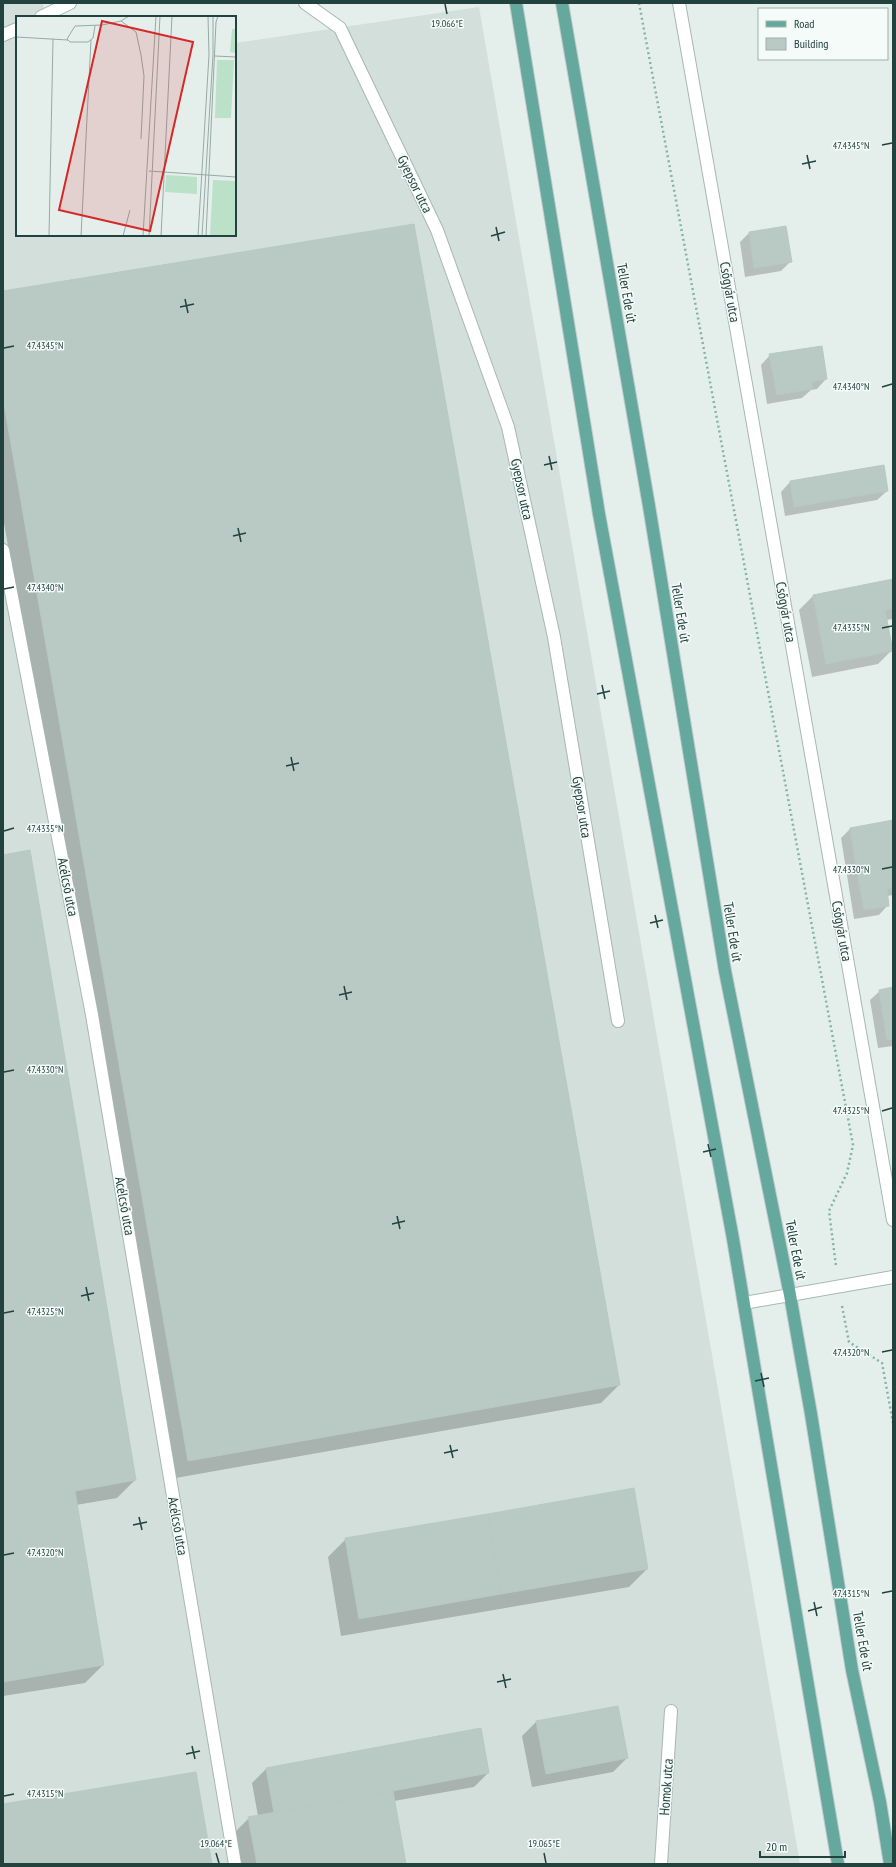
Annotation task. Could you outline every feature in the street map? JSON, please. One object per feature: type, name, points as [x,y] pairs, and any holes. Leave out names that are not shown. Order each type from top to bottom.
[{"type":"main road","points":[[516,3],[599,514],[744,1303],[838,1864]]},
{"type":"main road","name":"Teller Ede út","points":[[562,3],[649,506],[725,971],[790,1295],[811,1414],[852,1670],[880,1802],[890,1864]]},
{"type":"street","points":[[43,16],[70,3]]},
{"type":"street","name":"Gyepsor utca","points":[[305,3],[340,28],[437,230],[508,426],[554,637],[618,1021]]},
{"type":"street","name":"Csőgyár utca","points":[[679,3],[893,1220]]},
{"type":"street","points":[[3,35],[16,29]]},
{"type":"street","name":"Acélcső utca","points":[[3,550],[92,1016],[235,1864]]},
{"type":"street","points":[[744,1303],[893,1277]]},
{"type":"street","name":"Homok utca","points":[[661,1864],[671,1711]]},
{"type":"path","points":[[639,3],[853,1145],[847,1173],[829,1211],[838,1286],[849,1342],[882,1363],[893,1423]]},
{"type":"shaded area","points":[[3,3],[43,3],[46,16],[16,16],[16,236],[236,236],[236,43],[479,7],[800,1864],[3,1864]]},
{"type":"building","points":[[414,224],[620,1385],[188,1461],[3,398],[3,291]]},
{"type":"building","points":[[786,226],[792,262],[754,268],[749,232]]},
{"type":"building","points":[[822,346],[827,379],[811,382],[813,389],[777,395],[769,354]]},
{"type":"building","points":[[884,465],[888,491],[794,507],[790,481]]},
{"type":"building","points":[[893,579],[893,608],[885,610],[893,651],[826,664],[813,595]]},
{"type":"building","points":[[893,820],[893,859],[856,866],[850,828]]},
{"type":"building","points":[[30,850],[136,1480],[75,1491],[104,1665],[3,1682],[3,855]]},
{"type":"building","points":[[893,859],[893,888],[887,889],[889,906],[864,910],[856,866]]},
{"type":"building","points":[[893,987],[893,1039],[887,1040],[879,990]]},
{"type":"building","points":[[634,1488],[648,1569],[501,1594],[488,1514]]},
{"type":"building","points":[[488,1514],[501,1594],[359,1619],[345,1538]]},
{"type":"building","points":[[618,1706],[628,1758],[546,1774],[536,1721]]},
{"type":"building","points":[[481,1728],[489,1773],[274,1813],[266,1768]]},
{"type":"building","points":[[196,1772],[212,1864],[3,1864],[3,1804]]},
{"type":"building","points":[[393,1791],[406,1864],[257,1864],[248,1817]]}]
